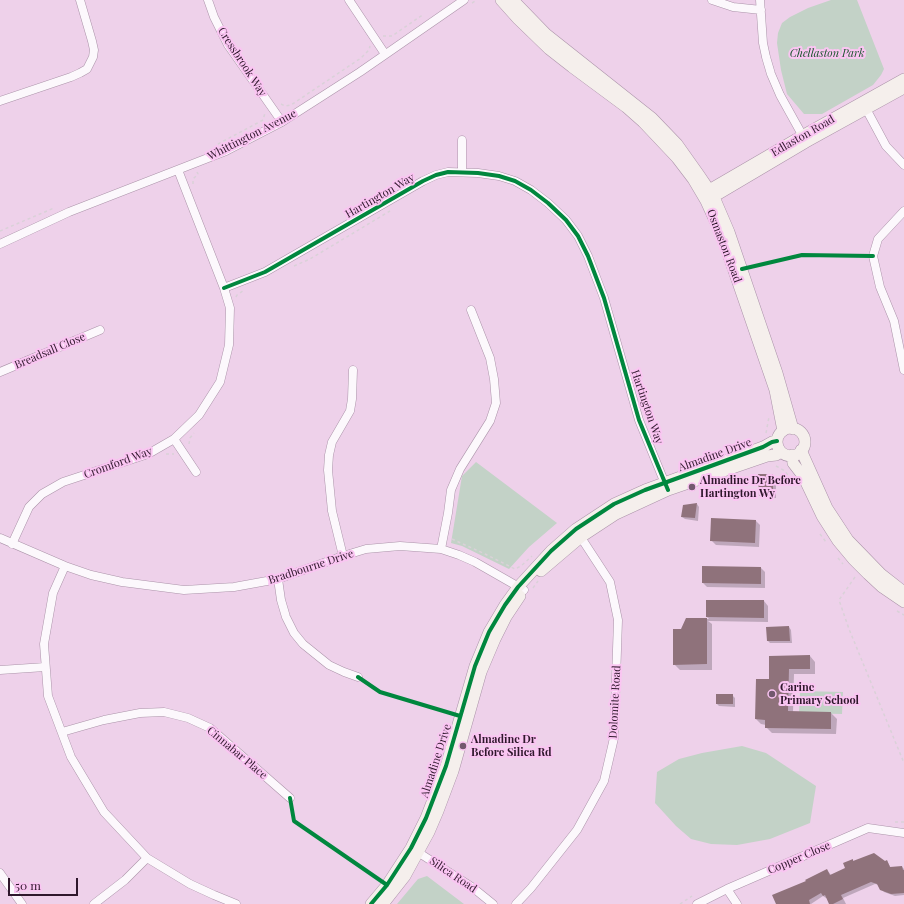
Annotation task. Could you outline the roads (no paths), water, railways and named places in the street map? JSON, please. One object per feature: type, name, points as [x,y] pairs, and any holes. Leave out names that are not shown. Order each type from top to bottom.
[{"type":"street","points":[[0,101],[70,77],[87,69],[93,57],[94,50],[80,0]]},
{"type":"street","name":"Cressbrook Way","points":[[208,0],[214,17],[228,45],[282,122]]},
{"type":"street","points":[[349,0],[385,54]]},
{"type":"street","name":"Whittington Avenue","points":[[0,244],[69,212],[226,151],[282,122],[360,72],[464,0]]},
{"type":"street","name":"Osmaston Road","points":[[501,0],[518,19],[550,49],[626,107],[643,122],[677,158],[708,195]]},
{"type":"street","name":"Osmaston Road","points":[[512,0],[546,34],[652,118],[665,130],[689,159],[729,232],[784,392],[787,410],[784,433]]},
{"type":"street","points":[[712,0],[733,7],[761,10]]},
{"type":"street","points":[[760,0],[761,27],[771,74],[780,95],[804,139]]},
{"type":"street","name":"Edlaston Road","points":[[864,106],[904,79]]},
{"type":"street","name":"Edlaston Road","points":[[708,195],[864,106],[904,88]]},
{"type":"street","points":[[864,106],[886,146],[904,165]]},
{"type":"street","points":[[462,140],[462,172]]},
{"type":"street","name":"Cromford Way","points":[[12,544],[29,507],[42,494],[63,482],[148,454],[174,439],[199,415],[220,382],[229,345],[230,308],[224,288],[178,170]]},
{"type":"street","name":"Hartington Way","points":[[224,288],[266,272],[423,181],[436,175],[448,172],[478,173],[499,176],[515,181],[531,190],[566,220],[578,236],[588,256],[604,298],[639,420],[666,486]]},
{"type":"street","points":[[904,212],[878,239],[873,256],[880,287],[894,321],[904,370]]},
{"type":"street","points":[[441,549],[451,490],[460,469],[490,421],[496,403],[490,358],[471,310]]},
{"type":"street","name":"Breadsall Close","points":[[0,372],[100,330]]},
{"type":"street","points":[[343,556],[332,511],[328,470],[332,442],[350,412],[353,370]]},
{"type":"street","points":[[797,453],[786,455],[781,452],[778,446],[784,433],[800,432],[803,437],[804,443],[797,453],[793,463],[803,476],[822,516],[838,541],[853,559],[900,606]]},
{"type":"street","name":"Almadine Drive","points":[[765,452],[772,442],[784,433]]},
{"type":"street","points":[[174,439],[196,472]]},
{"type":"street","name":"Almadine Drive","points":[[383,904],[405,876],[440,784],[475,666],[489,632],[504,605],[525,588],[551,551],[578,533],[614,504],[765,452],[776,455],[781,452]]},
{"type":"street","points":[[797,453],[827,508],[848,540],[881,574],[904,592]]},
{"type":"street","name":"Dolomite Road","points":[[516,904],[531,888],[577,830],[604,781],[614,738],[618,620],[610,582],[578,533]]},
{"type":"street","name":"Bradbourne Drive","points":[[0,538],[91,576],[122,582],[184,590],[234,587],[278,579],[366,549],[394,546],[441,549],[476,562],[525,588]]},
{"type":"street","points":[[65,566],[53,593],[48,614],[44,644],[48,696],[71,757],[104,812],[148,858],[190,884],[236,904]]},
{"type":"street","points":[[278,579],[281,600],[286,617],[294,633],[303,644],[329,665],[358,677]]},
{"type":"street","points":[[0,670],[45,667]]},
{"type":"street","name":"Cinnabar Place","points":[[62,732],[104,720],[140,713],[164,712],[188,718],[210,728],[290,798]]},
{"type":"street","name":"Copper Close","points":[[697,904],[727,889],[868,828],[904,833]]},
{"type":"street","name":"Almadine Drive","points":[[371,904],[415,850]]},
{"type":"street","name":"Silica Road","points":[[415,850],[472,886],[493,904]]},
{"type":"street","points":[[94,904],[126,880],[148,858]]},
{"type":"street","points":[[0,874],[22,904]]},
{"type":"street","points":[[727,889],[737,904]]},
{"type":"place","name":"Almadine Dr Before Hartington Wy","points":[[692,487]]},
{"type":"place","name":"Carine Primary School","points":[[772,694]]},
{"type":"place","name":"Almadine Dr Before Silica Rd","points":[[463,746]]},
{"type":"park label","name":"Chellaston Park","points":[[827,54]]}]
